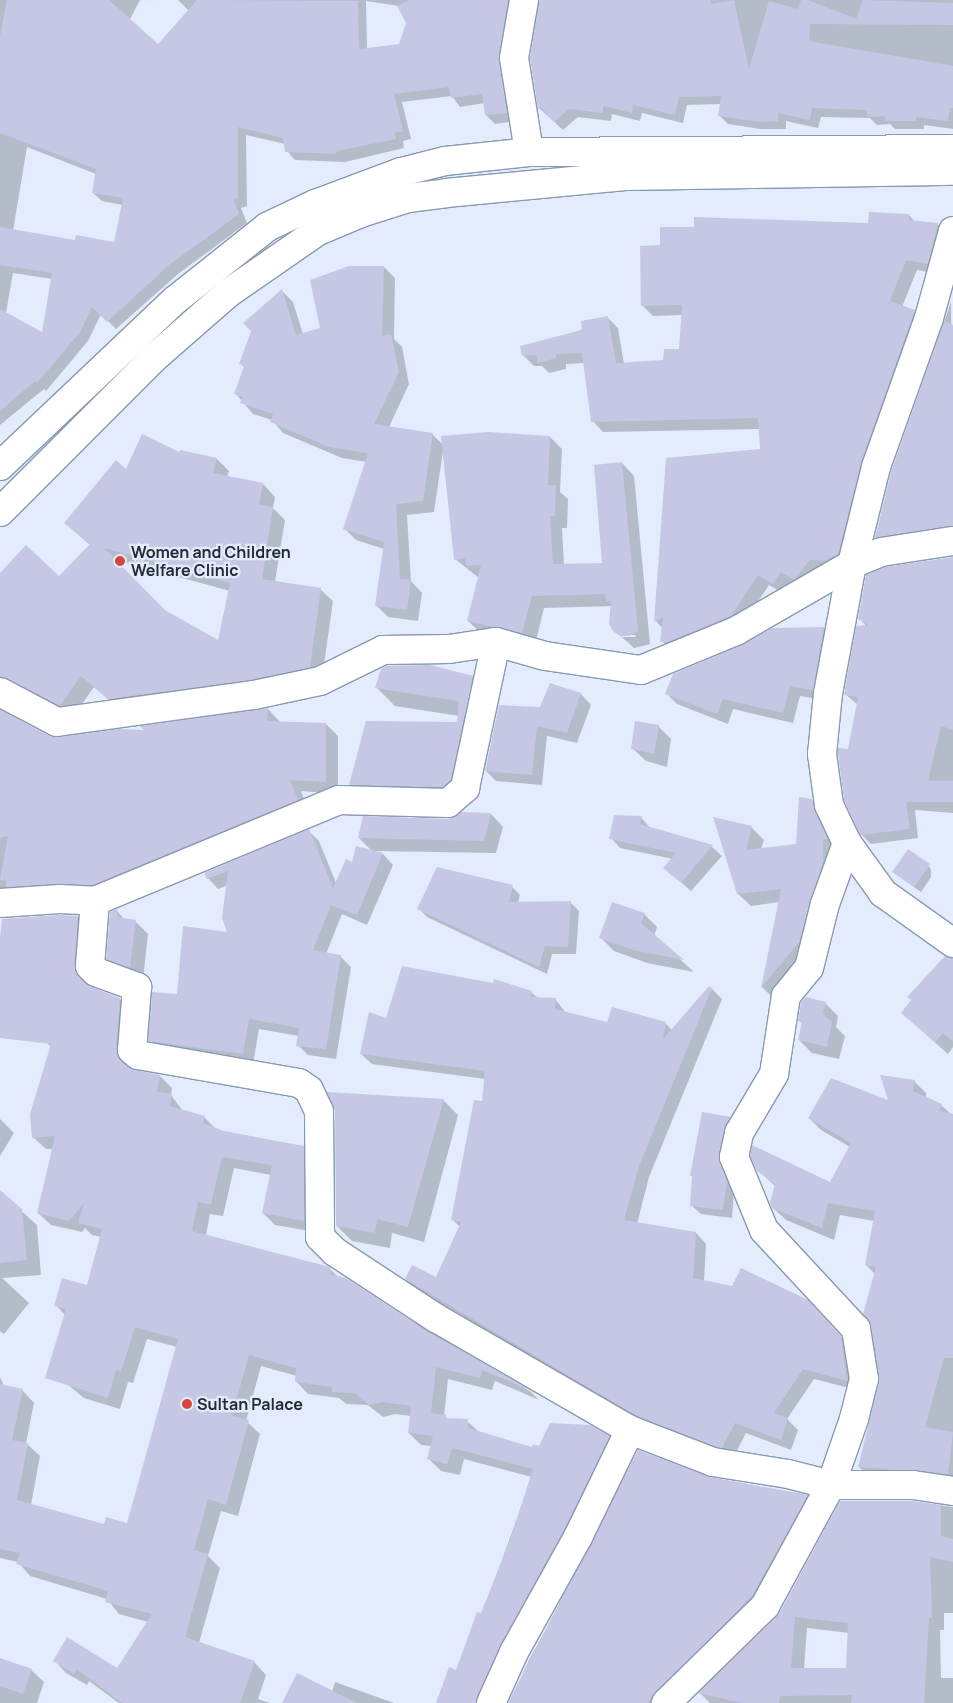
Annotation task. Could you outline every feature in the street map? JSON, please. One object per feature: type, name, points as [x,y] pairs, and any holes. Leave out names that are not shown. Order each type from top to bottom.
[{"type":"main road","points":[[524,0],[514,58],[529,152]]},
{"type":"main road","points":[[0,466],[174,301],[267,227],[315,204],[401,172],[445,161],[529,152],[953,150]]},
{"type":"main road","points":[[0,512],[154,358],[227,294],[318,231],[362,213],[408,198],[625,176],[953,171]]},
{"type":"main road","points":[[953,231],[929,318],[876,467],[852,564],[828,693],[822,754],[829,805],[847,843],[883,893],[953,943]]},
{"type":"main road","points":[[0,692],[57,722],[254,695],[311,683],[383,650],[449,649],[496,642],[545,656],[641,670],[736,631],[852,564],[881,552],[953,540]]},
{"type":"main road","points":[[0,903],[60,899],[95,901],[339,800],[448,803],[458,797],[465,788],[496,642]]},
{"type":"main road","points":[[666,1703],[765,1606],[831,1485],[854,1420],[864,1379],[856,1329],[764,1230],[734,1157],[739,1132],[774,1074],[786,996],[809,968],[825,904],[847,843]]},
{"type":"main road","points":[[95,901],[90,966],[96,972],[137,987],[132,1050],[138,1055],[299,1083],[309,1090],[319,1111],[318,1223],[320,1237],[326,1245],[436,1318],[630,1430],[713,1462],[788,1474],[831,1485],[913,1485],[953,1491]]},
{"type":"main road","points":[[491,1703],[514,1652],[578,1536],[630,1430]]},
{"type":"building","points":[[7,0],[109,0],[158,44],[197,0],[358,1],[359,49],[399,44],[406,23],[397,6],[409,0],[508,0],[499,56],[507,113],[485,115],[482,94],[451,98],[449,87],[394,94],[403,131],[395,133],[396,139],[337,151],[336,154],[285,152],[283,138],[238,127],[238,198],[233,199],[239,214],[169,265],[107,322],[92,307],[80,332],[37,383],[35,381],[0,411],[0,309],[42,332],[52,273],[0,265],[0,227],[75,240],[76,235],[114,242],[123,198],[92,193],[96,169],[0,133],[0,36]]},
{"type":"building","points":[[539,0],[710,0],[711,4],[734,0],[749,69],[769,1],[798,9],[801,0],[808,0],[856,19],[863,0],[953,3],[953,25],[810,24],[809,41],[953,66],[953,108],[950,108],[948,121],[916,117],[916,121],[885,121],[885,116],[867,117],[867,110],[812,108],[810,120],[778,113],[778,121],[761,122],[718,116],[721,96],[679,97],[675,115],[633,105],[632,113],[603,106],[603,113],[569,109],[554,122],[542,108],[538,109],[530,58]]},
{"type":"building","points":[[869,212],[909,214],[909,220],[938,223],[928,264],[906,260],[890,301],[915,310],[861,462],[838,554],[825,561],[810,560],[794,580],[781,572],[773,584],[758,575],[731,616],[667,642],[660,642],[663,617],[654,622],[666,458],[760,449],[758,418],[591,422],[582,353],[556,354],[556,358],[538,363],[536,355],[522,356],[520,346],[582,330],[581,321],[608,316],[616,363],[663,360],[664,349],[679,349],[682,305],[641,306],[640,246],[660,245],[660,227],[694,227],[694,217],[868,223]]},
{"type":"building","points":[[349,266],[384,266],[382,336],[391,334],[399,372],[374,424],[433,433],[423,501],[396,504],[400,579],[411,580],[407,610],[375,606],[384,542],[343,529],[368,453],[329,447],[270,422],[273,414],[240,403],[242,397],[234,394],[244,366],[239,364],[251,331],[243,323],[282,289],[296,335],[320,328],[310,280]]},
{"type":"building","points":[[944,321],[953,325],[953,526],[875,538],[891,472]]},
{"type":"building","points":[[489,432],[550,436],[548,485],[556,485],[555,516],[550,516],[553,564],[602,563],[594,465],[622,462],[638,631],[629,636],[620,636],[613,631],[609,624],[611,601],[606,602],[605,594],[532,596],[522,633],[467,621],[481,565],[466,566],[465,558],[454,560],[441,436]]},
{"type":"building","points":[[142,434],[179,452],[180,450],[217,458],[213,473],[263,483],[259,505],[273,507],[262,579],[321,588],[310,667],[251,680],[108,699],[81,676],[60,706],[0,676],[0,573],[26,545],[59,576],[90,544],[64,523],[116,460],[126,469]],"holes":[[[104,548],[230,583],[218,640],[165,610]]]},
{"type":"building","points":[[953,557],[953,730],[941,726],[928,781],[953,781],[953,802],[906,802],[910,829],[860,835],[844,800],[838,748],[848,749],[858,697],[844,695],[856,626],[868,625],[858,619],[866,575],[885,567]]},
{"type":"building","points":[[824,627],[813,690],[790,686],[783,713],[723,699],[717,714],[665,694],[673,674],[742,645],[772,628]]},
{"type":"building","points":[[430,665],[473,676],[451,780],[442,787],[349,785],[366,721],[457,722],[459,701],[375,688],[381,669],[387,666]]},
{"type":"building","points":[[550,683],[581,693],[567,733],[537,726],[532,775],[485,771],[499,705],[540,707]]},
{"type":"building","points":[[268,708],[267,721],[326,723],[326,782],[290,780],[298,800],[92,885],[6,887],[6,881],[0,880],[8,836],[0,838],[0,710],[50,736],[59,737],[118,729],[144,730],[140,726]]},
{"type":"building","points":[[635,721],[659,725],[654,754],[631,749]]},
{"type":"building","points":[[799,797],[812,799],[828,839],[823,839],[823,863],[799,942],[761,988],[781,889],[737,894],[713,817],[752,826],[746,850],[796,844]]},
{"type":"building","points":[[461,812],[491,813],[484,841],[358,838],[363,816],[448,819]]},
{"type":"building","points":[[614,815],[642,816],[640,824],[713,845],[681,883],[663,868],[676,853],[609,839]]},
{"type":"building","points":[[309,829],[333,888],[346,859],[352,862],[356,846],[383,853],[357,915],[331,905],[313,950],[341,955],[326,1049],[296,1046],[299,1028],[249,1019],[243,1054],[148,1041],[152,992],[177,994],[183,926],[227,932],[222,918],[228,871],[207,879],[204,873]]},
{"type":"building","points":[[908,849],[930,864],[914,887],[892,872]]},
{"type":"building","points":[[437,867],[513,885],[509,902],[571,901],[568,947],[545,946],[539,967],[417,909]]},
{"type":"building","points":[[612,902],[645,913],[641,923],[684,960],[633,950],[599,938]]},
{"type":"building","points":[[117,909],[118,917],[136,920],[130,968],[106,959],[110,912]]},
{"type":"building","points":[[60,915],[78,916],[74,965],[79,977],[91,987],[120,998],[116,1049],[122,1062],[135,1070],[160,1075],[157,1092],[172,1094],[170,1106],[205,1116],[203,1123],[224,1131],[304,1146],[304,1221],[262,1213],[272,1165],[222,1157],[211,1204],[198,1202],[192,1231],[330,1267],[330,1274],[346,1278],[428,1332],[532,1391],[482,1370],[480,1378],[436,1367],[431,1413],[446,1415],[446,1418],[468,1419],[468,1428],[532,1447],[533,1444],[539,1446],[550,1423],[590,1425],[610,1436],[564,1530],[500,1646],[476,1703],[436,1703],[449,1667],[456,1670],[477,1612],[481,1613],[510,1540],[533,1469],[452,1448],[447,1464],[427,1459],[433,1436],[408,1433],[411,1406],[382,1402],[369,1405],[355,1393],[332,1392],[332,1387],[295,1382],[296,1368],[249,1355],[232,1416],[249,1420],[226,1505],[208,1499],[194,1550],[208,1554],[185,1637],[255,1661],[240,1703],[122,1703],[77,1669],[74,1674],[53,1661],[67,1637],[117,1668],[152,1614],[105,1602],[108,1591],[16,1564],[20,1553],[0,1549],[0,1384],[23,1389],[12,1440],[28,1443],[17,1500],[104,1524],[106,1517],[127,1523],[178,1339],[135,1327],[121,1372],[116,1370],[108,1398],[45,1378],[66,1309],[54,1306],[62,1278],[87,1285],[102,1229],[78,1223],[84,1203],[69,1221],[37,1213],[55,1136],[32,1138],[30,1114],[51,1044],[0,1038],[0,938],[2,919]]},
{"type":"building","points":[[945,956],[953,958],[953,1041],[943,1033],[935,1042],[901,1013],[911,1000],[907,997]]},
{"type":"building","points":[[402,966],[493,983],[494,979],[532,991],[530,997],[556,998],[555,1009],[607,1022],[612,1007],[666,1022],[663,1039],[709,986],[712,988],[639,1166],[624,1220],[696,1232],[693,1278],[732,1286],[741,1268],[808,1300],[841,1336],[847,1381],[803,1369],[774,1413],[788,1418],[781,1440],[735,1423],[722,1448],[717,1447],[637,1416],[405,1279],[412,1265],[436,1277],[461,1222],[451,1220],[474,1100],[482,1101],[485,1071],[360,1054],[369,1012],[386,1018]]},
{"type":"building","points":[[806,997],[826,1002],[823,1014],[832,1022],[827,1047],[798,1040],[802,1022],[798,1021],[801,1003]]},
{"type":"building","points":[[880,1075],[915,1080],[913,1091],[942,1104],[939,1111],[953,1114],[953,1358],[944,1358],[925,1427],[953,1432],[948,1474],[858,1467],[879,1382],[871,1327],[863,1314],[876,1267],[865,1265],[875,1211],[828,1203],[822,1228],[772,1208],[770,1203],[775,1184],[757,1171],[750,1156],[752,1145],[830,1182],[851,1143],[808,1118],[831,1078],[888,1100]]},
{"type":"building","points":[[327,1092],[444,1099],[408,1227],[377,1219],[375,1233],[336,1226],[335,1111]]},
{"type":"building","points":[[702,1112],[731,1117],[724,1130],[719,1154],[727,1182],[723,1210],[690,1206],[692,1176],[690,1176]]},
{"type":"building","points":[[0,1190],[22,1209],[27,1260],[0,1263]]},
{"type":"building","points":[[638,1450],[710,1477],[808,1495],[752,1596],[647,1703],[508,1703]]},
{"type":"building","points":[[840,1501],[912,1501],[941,1505],[941,1536],[953,1539],[953,1562],[930,1557],[932,1618],[929,1618],[924,1703],[851,1703],[852,1695],[780,1696],[779,1703],[743,1703],[698,1693],[779,1614]],"holes":[[[795,1617],[848,1623],[846,1668],[791,1668]]]},
{"type":"building","points":[[0,1658],[32,1669],[23,1694],[0,1686]]},
{"type":"building","points":[[297,1673],[357,1703],[282,1703]]},
{"type":"place","name":"Women and Children Welfare Clinic","points":[[120,561]]},
{"type":"place","name":"Sultan Palace","points":[[187,1404]]}]
